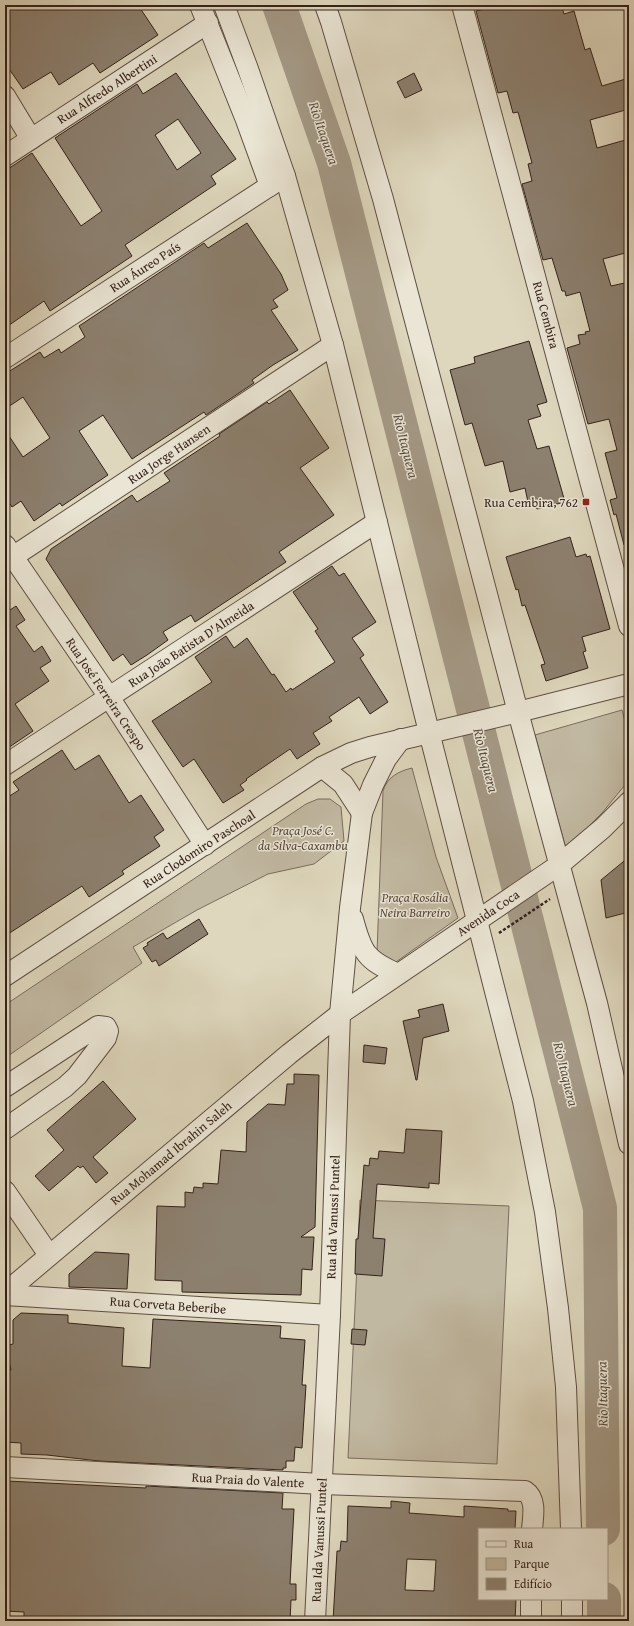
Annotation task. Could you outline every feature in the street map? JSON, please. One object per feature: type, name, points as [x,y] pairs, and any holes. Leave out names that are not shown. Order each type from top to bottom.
[{"type":"street","points":[[224,5],[248,69],[278,181],[333,345],[429,732],[481,919],[523,1101],[545,1212],[558,1308],[566,1387],[572,1528]]},
{"type":"street","points":[[324,5],[331,22],[383,199],[511,714],[552,870],[597,1003],[629,1144]]},
{"type":"street","name":"Rua Cembira","points":[[462,5],[629,626]]},
{"type":"street","points":[[204,14],[246,120],[278,181]]},
{"type":"street","name":"Rua Alfredo Albertini","points":[[5,156],[31,139],[204,14]]},
{"type":"street","points":[[5,96],[31,139]]},
{"type":"street","name":"Rua Áureo País","points":[[5,358],[278,181]]},
{"type":"street","name":"Rua Jorge Hansen","points":[[8,555],[333,345]]},
{"type":"street","name":"Rua João Batista D'Almeida","points":[[5,766],[377,522]]},
{"type":"street","name":"Rua José Ferreira Crespo","points":[[8,555],[109,697],[205,844]]},
{"type":"street","points":[[400,739],[511,714],[629,684]]},
{"type":"street","name":"Rua Clodomiro Paschoal","points":[[5,976],[322,767],[351,753],[400,739]]},
{"type":"street","name":"Rua Ida Vanussi Puntel","points":[[315,1621],[330,1315],[340,1014],[350,908],[362,813],[373,785],[386,760],[400,739]]},
{"type":"street","points":[[322,767],[343,784],[356,801],[362,813]]},
{"type":"street","name":"Avenida Coca","points":[[340,1014],[552,870],[603,828],[629,802]]},
{"type":"street","points":[[350,908],[359,941],[364,952],[371,961],[398,974]]},
{"type":"street","name":"Rua Mohamad Ibrahin Saleh","points":[[5,1294],[289,1054],[340,1014]]},
{"type":"street","points":[[5,1087],[98,1026],[106,1027],[108,1031],[106,1038],[77,1076],[65,1087],[5,1129]]},
{"type":"street","points":[[5,1191],[50,1255]]},
{"type":"street","name":"Rua Corveta Beberibe","points":[[5,1294],[330,1315]]},
{"type":"street","name":"Rua Praia do Valente","points":[[5,1467],[322,1484],[525,1491],[528,1493],[533,1502],[532,1528]]},
{"type":"street","points":[[530,1621],[531,1600]]},
{"type":"street","points":[[572,1600],[572,1621]]},
{"type":"path","points":[[500,932],[549,900]]},
{"type":"green space","points":[[622,710],[629,737],[629,780],[602,813],[566,849],[535,735]]},
{"type":"green space","name":"Praça Rosália Neira Barreiro","points":[[412,768],[436,857],[458,918],[396,962],[377,953],[383,791],[387,782],[394,775]]},
{"type":"green space","name":"Praça José C. da Silva-Caxambu","points":[[318,799],[330,799],[341,807],[344,841],[314,864],[268,874],[197,910],[133,947],[142,963],[5,1058],[5,1005],[306,804]]},
{"type":"green space","points":[[360,1200],[509,1206],[497,1464],[348,1458]]},
{"type":"building","points":[[5,5],[138,5],[158,35],[100,73],[93,63],[59,85],[51,72],[23,89],[5,63]]},
{"type":"building","points":[[483,5],[553,5],[554,9],[562,7],[564,14],[574,11],[585,50],[590,48],[602,86],[629,78],[629,109],[590,120],[597,148],[629,139],[629,252],[603,259],[611,286],[629,282],[629,544],[624,545],[616,514],[614,515],[610,500],[617,498],[605,453],[617,450],[609,419],[588,424],[567,348],[580,344],[578,335],[586,334],[585,332],[590,331],[580,292],[566,296],[565,291],[562,291],[552,258],[543,260],[522,184],[532,181],[528,164],[532,163],[518,112],[513,113],[507,91],[498,93],[476,11],[484,9]]},
{"type":"building","points":[[176,73],[236,159],[211,176],[216,184],[125,245],[132,256],[50,311],[44,301],[5,328],[5,171],[32,153],[81,226],[102,211],[55,138],[137,84],[143,94]],"holes":[[[178,119],[201,153],[177,170],[155,135]]]},
{"type":"building","points":[[414,73],[422,90],[405,98],[397,82]]},
{"type":"building","points":[[247,223],[281,274],[288,290],[273,300],[278,307],[271,310],[298,350],[273,365],[252,380],[254,383],[206,415],[204,412],[132,459],[103,415],[79,431],[108,475],[62,506],[60,503],[34,521],[21,501],[12,507],[5,497],[5,483],[10,480],[5,473],[5,430],[23,457],[50,438],[23,397],[5,409],[5,374],[40,352],[44,358],[59,349],[61,353],[85,337],[79,326],[204,243],[208,248]]},
{"type":"building","points":[[529,341],[547,402],[537,405],[541,416],[528,420],[537,449],[549,446],[565,502],[537,509],[536,505],[529,507],[525,488],[510,492],[503,461],[485,466],[472,423],[465,425],[450,370],[475,363],[474,357]]},
{"type":"building","points":[[290,390],[329,448],[300,468],[334,515],[279,552],[286,562],[195,622],[191,615],[163,632],[168,640],[147,655],[131,665],[123,654],[113,661],[46,559],[51,549],[132,495],[137,502],[170,481],[164,473],[220,436],[219,434],[267,402],[269,404]]},
{"type":"building","points":[[570,537],[576,557],[586,554],[587,557],[590,556],[610,629],[582,637],[586,651],[583,652],[588,668],[546,681],[541,665],[545,664],[525,605],[522,606],[518,589],[516,590],[506,557]]},
{"type":"building","points":[[332,566],[339,576],[344,573],[376,622],[352,638],[364,655],[360,658],[388,702],[370,714],[359,697],[329,717],[332,721],[313,733],[320,744],[297,759],[290,749],[246,779],[247,780],[240,785],[244,790],[223,803],[194,759],[183,767],[152,721],[212,682],[195,657],[226,636],[234,648],[247,638],[272,675],[274,674],[286,692],[291,688],[292,690],[335,662],[315,631],[318,629],[293,592]]},
{"type":"building","points":[[16,606],[25,620],[16,626],[34,652],[42,646],[51,661],[40,668],[49,681],[15,704],[33,731],[5,750],[5,609],[7,612]]},
{"type":"building","points":[[62,750],[75,770],[99,755],[129,803],[141,795],[164,830],[154,837],[160,846],[122,871],[124,874],[89,897],[82,886],[5,936],[5,799],[19,790],[13,782]]},
{"type":"building","points":[[629,857],[629,912],[606,918],[601,880]]},
{"type":"building","points":[[199,919],[208,934],[159,966],[156,960],[152,962],[143,948],[148,945],[147,943],[163,933],[167,939]]},
{"type":"building","points":[[443,1004],[449,1031],[423,1038],[416,1080],[403,1021],[420,1017],[418,1010]]},
{"type":"building","points":[[364,1045],[387,1048],[385,1064],[363,1062]]},
{"type":"building","points":[[294,1074],[319,1075],[315,1227],[301,1237],[314,1237],[312,1270],[302,1269],[301,1295],[182,1292],[182,1281],[155,1280],[157,1206],[185,1207],[185,1192],[193,1193],[194,1187],[203,1188],[203,1183],[218,1184],[221,1150],[246,1152],[247,1122],[268,1104],[285,1105],[287,1084],[294,1084]]},
{"type":"building","points":[[103,1081],[136,1119],[93,1157],[108,1173],[96,1183],[83,1166],[80,1168],[78,1166],[49,1191],[35,1176],[64,1150],[47,1130]]},
{"type":"building","points":[[406,1129],[442,1131],[439,1184],[429,1183],[429,1188],[377,1184],[373,1238],[385,1239],[382,1276],[355,1274],[356,1239],[358,1239],[364,1165],[369,1166],[370,1158],[378,1159],[379,1151],[404,1153]]},
{"type":"building","points":[[95,1252],[129,1254],[127,1289],[69,1287],[69,1274]]},
{"type":"building","points":[[21,1313],[68,1315],[68,1323],[124,1328],[122,1366],[150,1368],[153,1319],[281,1326],[280,1338],[305,1340],[302,1385],[306,1385],[302,1448],[295,1447],[294,1461],[286,1461],[286,1468],[283,1468],[283,1470],[99,1461],[47,1455],[21,1454],[21,1443],[5,1442],[5,1370],[11,1370],[5,1346],[13,1344],[13,1320]]},
{"type":"building","points":[[352,1329],[367,1330],[365,1345],[351,1344]]},
{"type":"building","points":[[7,1481],[283,1493],[282,1509],[294,1509],[290,1584],[296,1584],[296,1600],[291,1600],[290,1621],[24,1621],[24,1612],[5,1611],[5,1490]]},
{"type":"building","points":[[391,1501],[410,1503],[409,1513],[464,1517],[464,1506],[508,1509],[508,1511],[516,1511],[515,1528],[478,1528],[478,1600],[516,1600],[515,1621],[453,1618],[453,1621],[333,1621],[337,1551],[340,1551],[341,1541],[347,1542],[348,1506],[391,1508]],"holes":[[[407,1559],[436,1560],[434,1591],[405,1590]]]},
{"type":"waterway","name":"Rio Itaquera","points":[[279,5],[334,163],[600,1208],[603,1528]]},
{"type":"waterway","name":"Rio Itaquera","points":[[604,1600],[604,1621]]},
{"type":"place","name":"Rua Cembira, 762","points":[[586,502]]}]
